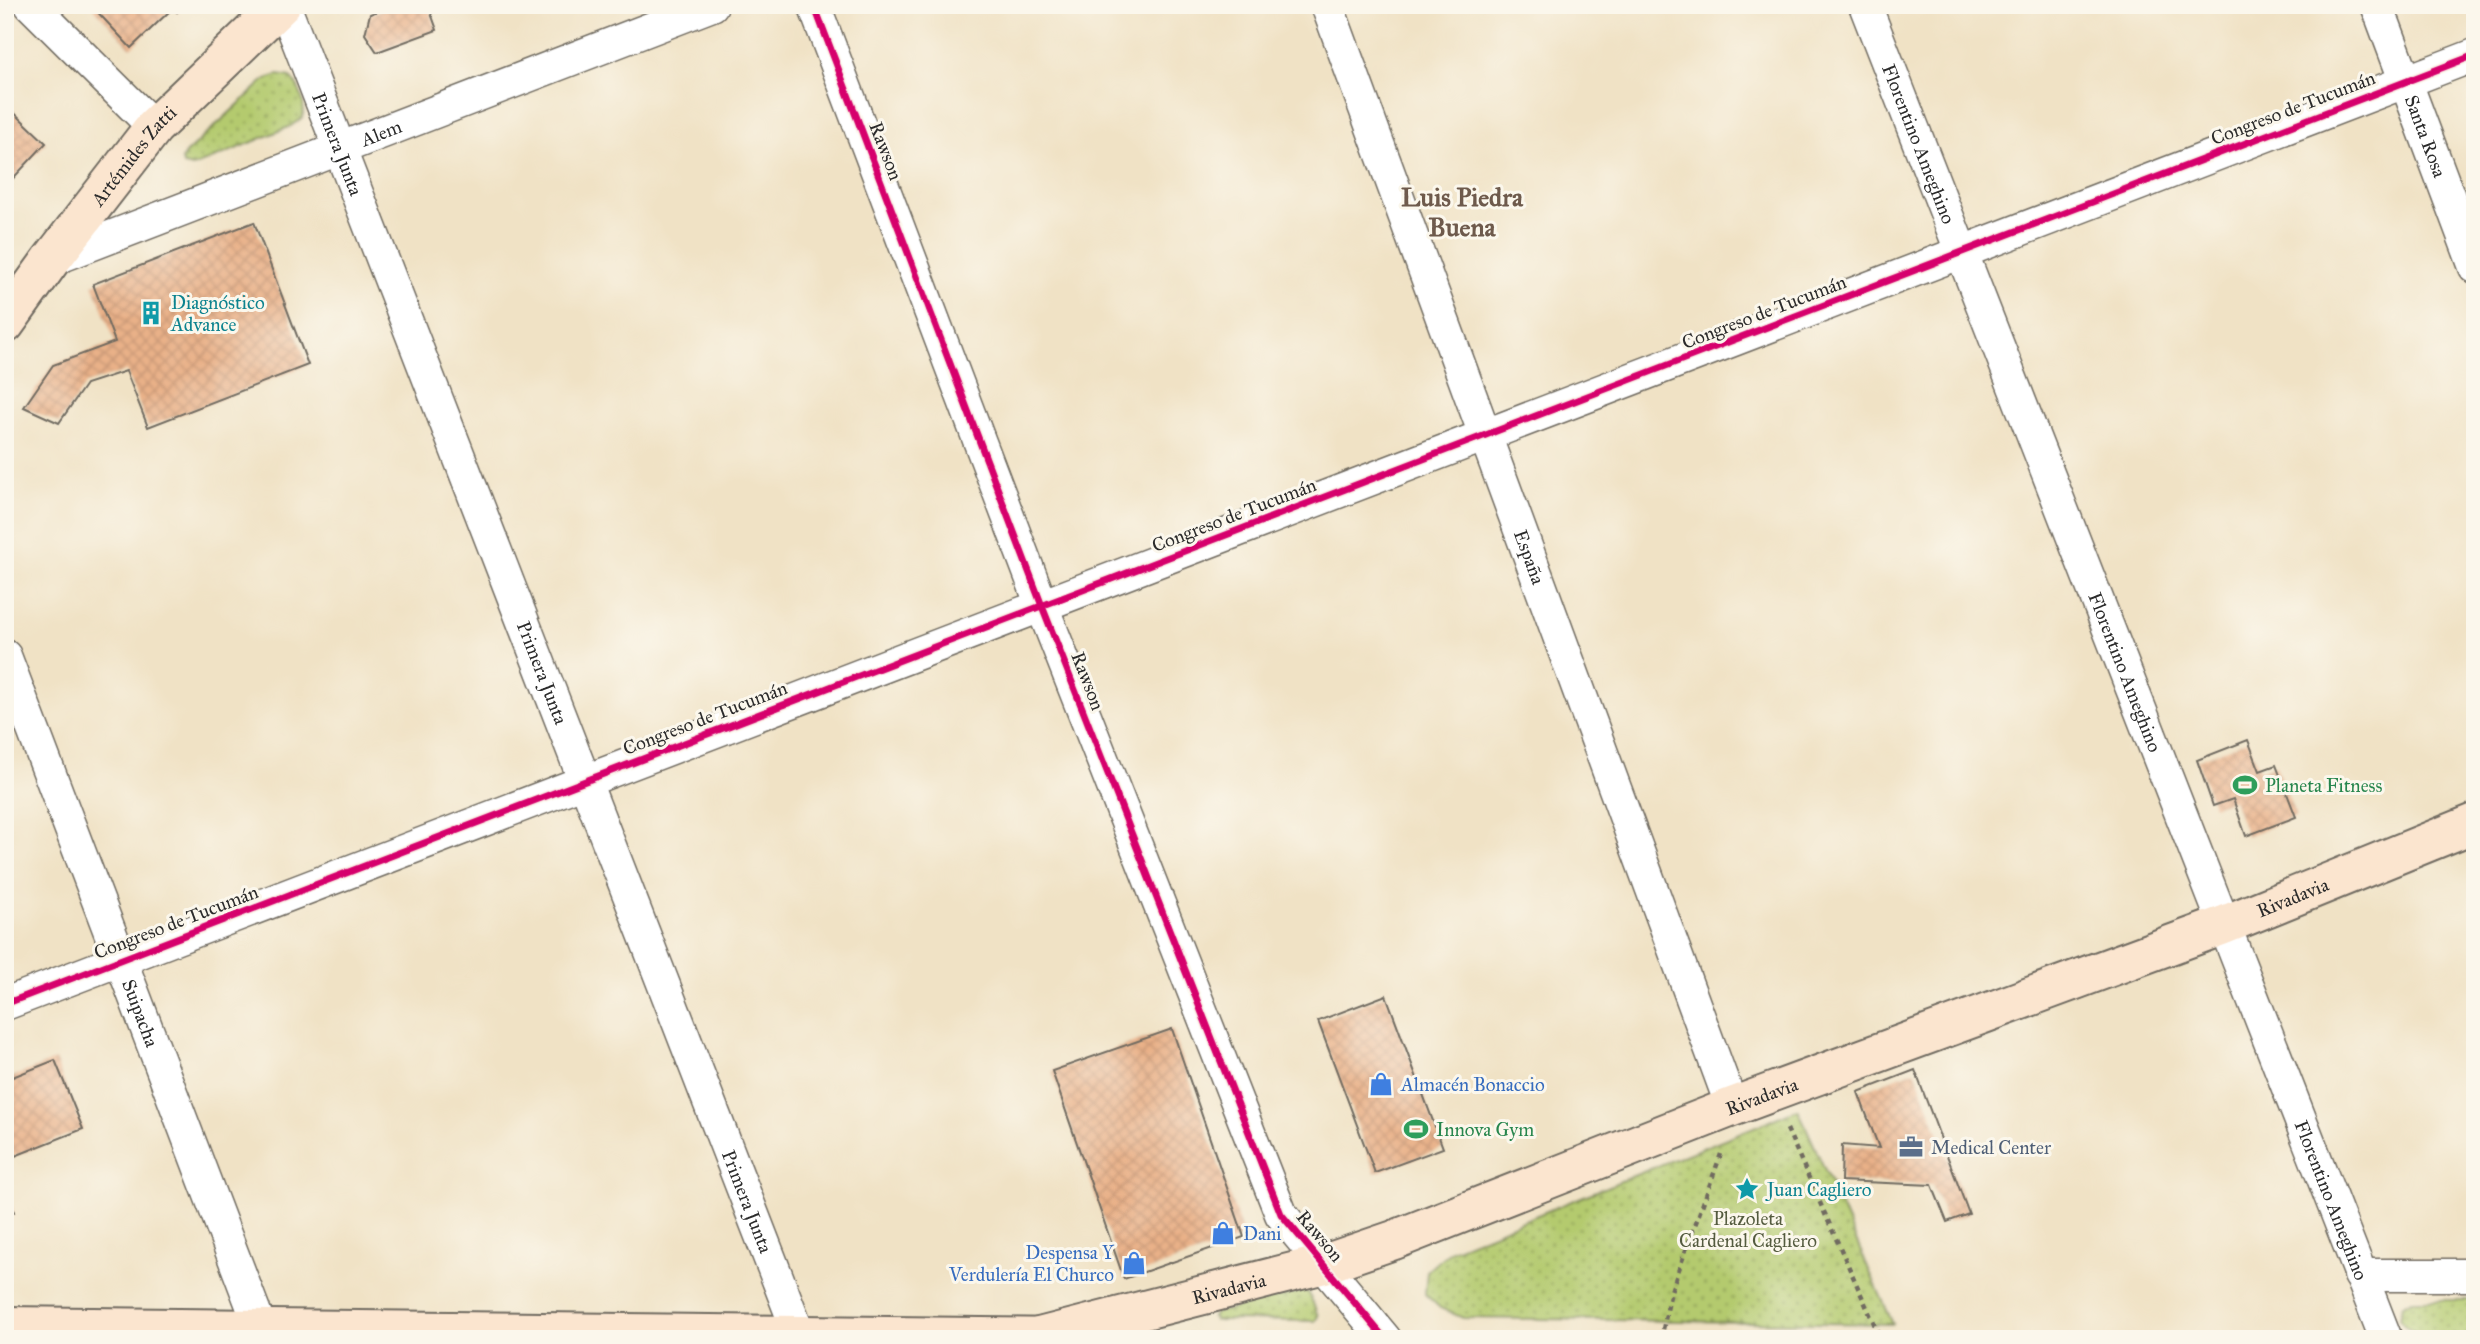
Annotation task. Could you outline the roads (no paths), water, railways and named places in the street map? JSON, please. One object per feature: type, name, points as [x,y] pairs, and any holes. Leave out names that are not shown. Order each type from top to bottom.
[{"type":"main road","name":"Artémides Zatti","points":[[5,324],[51,260],[155,127],[283,5]]},
{"type":"main road","name":"Rivadavia","points":[[1039,1338],[1324,1264],[1420,1230],[1732,1107],[2224,925],[2475,823]]},
{"type":"main road","points":[[5,1326],[1081,1339]]},
{"type":"street","points":[[31,5],[155,127]]},
{"type":"street","name":"Primera Junta","points":[[283,5],[801,1337]]},
{"type":"street","name":"Alem","points":[[51,260],[712,5]]},
{"type":"street","name":"Rawson","points":[[814,5],[1042,606],[1281,1214],[1385,1339]]},
{"type":"street","name":"España","points":[[1327,5],[1732,1107]]},
{"type":"street","name":"Florentino Ameghino","points":[[1865,5],[2386,1339]]},
{"type":"street","name":"Santa Rosa","points":[[2377,5],[2475,267]]},
{"type":"street","name":"Congreso de Tucumán","points":[[5,1004],[2475,55]]},
{"type":"street","name":"Suipacha","points":[[5,656],[261,1329]]},
{"type":"street","points":[[2360,1275],[2475,1275]]},
{"type":"place","name":"Diagnóstico Advance","points":[[151,313]]},
{"type":"place","name":"Planeta Fitness","points":[[2245,785]]},
{"type":"place","name":"Almacén Bonaccio","points":[[1381,1084]]},
{"type":"place","name":"Innova Gym","points":[[1416,1129]]},
{"type":"place","name":"Medical Center","points":[[1911,1147]]},
{"type":"place","name":"Juan Cagliero","points":[[1747,1189]]},
{"type":"place","name":"Dani","points":[[1223,1233]]},
{"type":"place","name":"Despensa Y Verdulería El Churco","points":[[1134,1263]]},
{"type":"district","name":"Luis Piedra Buena","points":[[1462,212]]},
{"type":"park label","name":"Plazoleta Cardenal Cagliero","points":[[1748,1229]]}]
